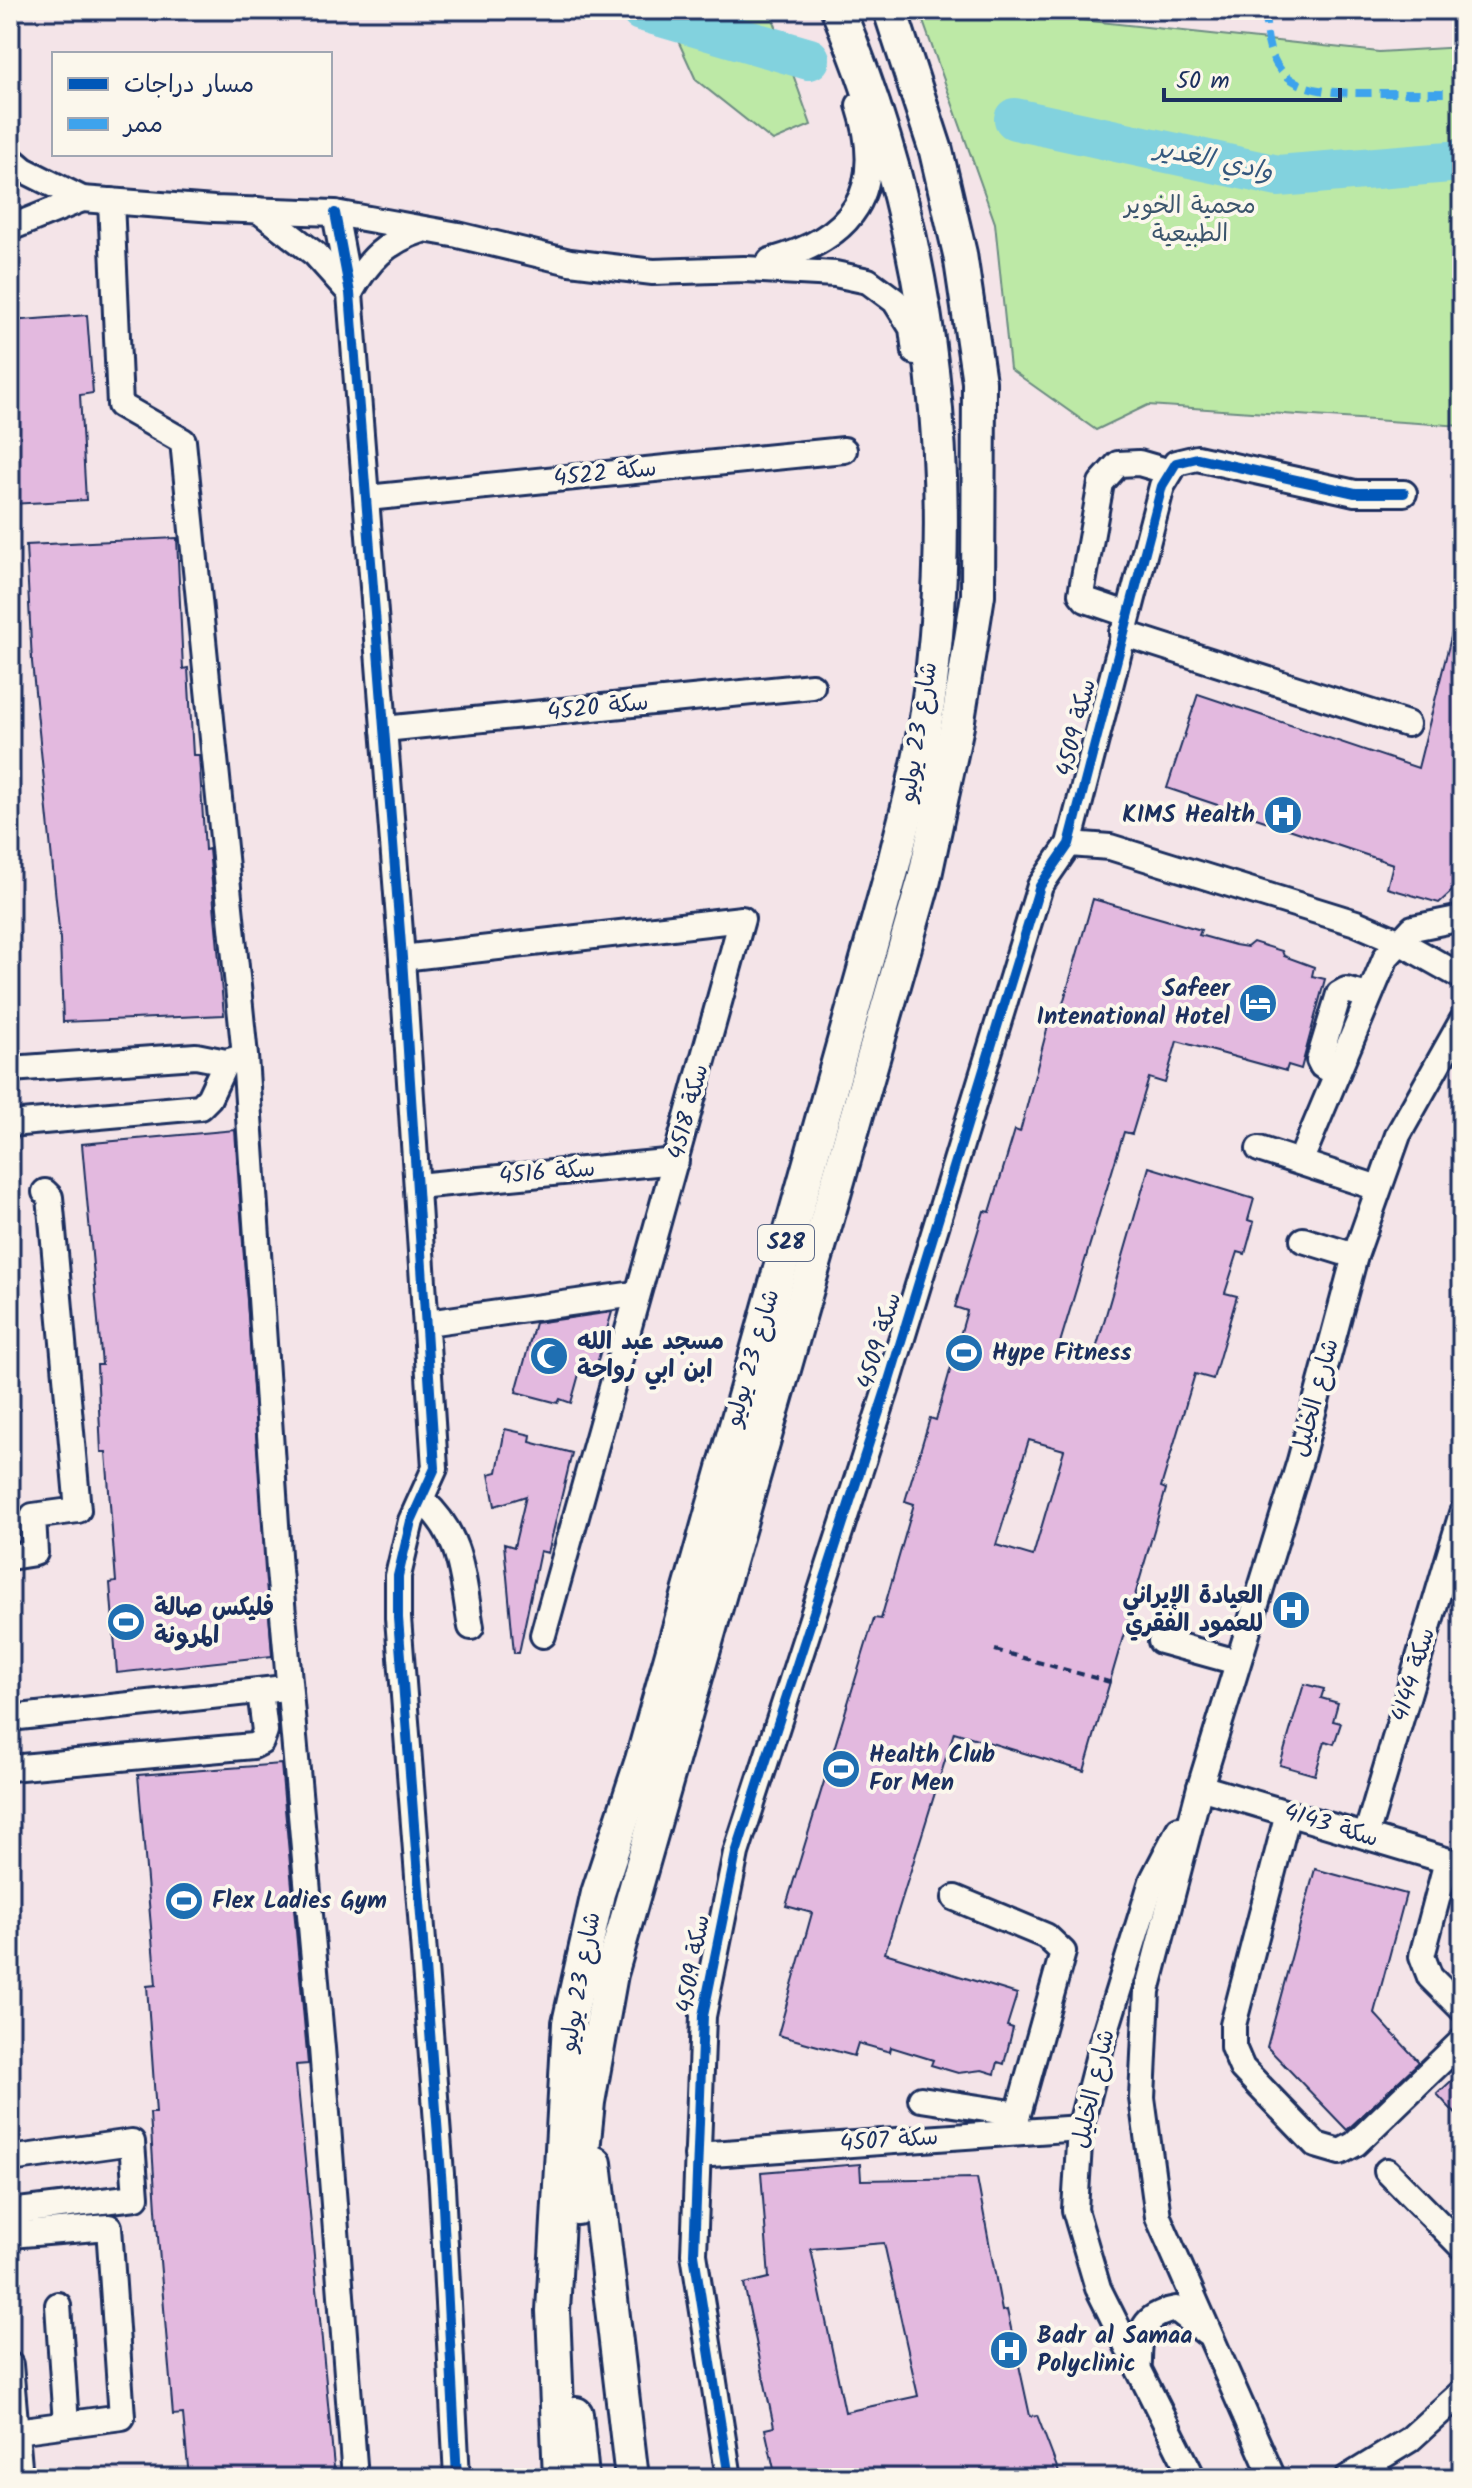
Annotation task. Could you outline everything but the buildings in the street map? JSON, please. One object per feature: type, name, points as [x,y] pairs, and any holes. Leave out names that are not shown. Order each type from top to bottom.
[{"type":"main road","name":"شارع 23 يوليو","points":[[560,2478],[553,2311],[569,2023],[598,1893],[642,1760],[893,867],[921,749],[935,626],[942,512],[938,409],[920,290],[890,155],[868,82],[838,10]]},
{"type":"main road","name":"شارع 23 يوليو","points":[[582,2478],[573,2387],[573,2249],[588,2102],[611,1974],[924,880],[957,726],[978,595],[979,382],[960,254],[936,151],[890,10]]},
{"type":"main road","points":[[588,2102],[632,2478]]},
{"type":"street","points":[[744,269],[802,252],[836,234],[857,210],[868,155],[865,123],[829,10]]},
{"type":"street","points":[[10,158],[24,170],[82,199],[335,213],[424,229],[570,262],[653,272],[800,269],[868,281],[895,301],[912,328],[927,457],[935,626]]},
{"type":"street","points":[[10,228],[82,199]]},
{"type":"street","points":[[111,201],[120,405],[183,441],[355,2478]]},
{"type":"street","points":[[258,210],[315,254],[350,293]]},
{"type":"street","points":[[335,213],[350,293],[367,498],[402,958],[435,1468],[423,1501],[411,1521],[398,1576],[398,1618],[442,2187],[457,2478]]},
{"type":"street","points":[[350,293],[364,266],[380,252],[397,238],[424,229]]},
{"type":"street","name":"سكة 4522","points":[[367,498],[844,450]]},
{"type":"street","points":[[1404,493],[1355,493],[1197,458],[1176,463],[1170,472],[1139,463],[1118,464],[1101,483],[1081,594],[1124,624],[1407,724]]},
{"type":"street","name":"سكة 4509","points":[[729,2478],[694,2254],[703,2016],[736,1853],[887,1387],[1040,886],[1069,844],[1124,624],[1162,486],[1170,472]]},
{"type":"street","name":"سكة 4520","points":[[384,729],[812,686]]},
{"type":"street","points":[[1069,844],[1110,847],[1356,923],[1398,941],[1462,977]]},
{"type":"street","points":[[1300,1162],[1368,996],[1398,941],[1413,928],[1462,918]]},
{"type":"street","name":"سكة 4518","points":[[402,958],[742,919],[676,1161],[635,1294],[543,1635]]},
{"type":"street","name":"شارع الخليل","points":[[1273,2478],[1158,2217],[1142,2098],[1147,1991],[1200,1787],[1300,1461],[1355,1256],[1378,1188],[1424,1085],[1462,1021]]},
{"type":"street","points":[[10,1069],[196,1056],[236,1059]]},
{"type":"street","points":[[10,1124],[200,1107],[236,1059]]},
{"type":"street","points":[[1259,1149],[1378,1188]]},
{"type":"street","name":"سكة 4516","points":[[417,1186],[676,1161]]},
{"type":"street","points":[[10,1557],[35,1553],[33,1516],[78,1510],[50,1197],[45,1192]]},
{"type":"street","points":[[1303,1240],[1355,1256]]},
{"type":"street","points":[[427,1323],[635,1294]]},
{"type":"street","points":[[423,1501],[444,1520],[455,1542],[471,1627]]},
{"type":"street","name":"سكة 4144","points":[[1366,1836],[1462,1513]]},
{"type":"street","points":[[1161,1641],[1237,1662]]},
{"type":"street","points":[[10,1718],[290,1687]]},
{"type":"street","points":[[10,1768],[253,1746],[261,1742],[265,1731],[260,1691]]},
{"type":"street","name":"شارع الخليل","points":[[1193,2478],[1098,2288],[1085,2253],[1075,2210],[1080,2128],[1152,1881],[1200,1787]]},
{"type":"street","name":"سكة 4143","points":[[1200,1787],[1455,1863]]},
{"type":"street","points":[[1288,1813],[1233,2025],[1233,2047],[1242,2068],[1316,2145],[1340,2152],[1355,2144],[1462,2041]]},
{"type":"street","points":[[1455,1863],[1422,1956],[1430,1977],[1462,2009]]},
{"type":"street","points":[[921,2099],[1015,2123],[1063,1952],[1046,1936],[955,1898]]},
{"type":"street","name":"سكة 4507","points":[[697,2155],[1015,2123],[1080,2128]]},
{"type":"street","points":[[10,2159],[132,2142],[136,2197],[10,2212]]},
{"type":"street","points":[[1387,2171],[1462,2247]]},
{"type":"street","points":[[10,2235],[109,2227],[122,2417],[16,2431]]},
{"type":"street","points":[[58,2305],[66,2424]]},
{"type":"street","points":[[1139,2366],[1139,2334],[1145,2322],[1160,2312],[1176,2309],[1211,2338]]},
{"type":"street","points":[[10,2365],[20,2478]]},
{"type":"street","points":[[1347,2478],[1409,2440],[1462,2392]]},
{"type":"path","points":[[995,1650],[1113,1683]]},
{"type":"green space","points":[[664,10],[770,10],[811,125],[773,141],[696,80]]},
{"type":"green space","name":"محمية الخوير الطبيعية","points":[[919,10],[989,10],[1379,52],[1462,47],[1462,426],[1148,405],[1096,430],[1010,369],[995,223]]},
{"type":"waterway","name":"وادي الغدير","points":[[641,10],[809,59]]},
{"type":"waterway","name":"وادي الغدير","points":[[1015,119],[1278,176],[1462,161]]},
{"type":"marked path","points":[[1266,10],[1272,56],[1294,82],[1329,92],[1462,93]]},
{"type":"cycle path","points":[[335,213],[350,293],[402,958],[435,1468],[411,1521],[398,1576],[398,1618],[442,2187],[457,2478]]},
{"type":"cycle path","points":[[729,2478],[694,2254],[703,2016],[736,1853],[887,1387],[1040,886],[1069,844],[1162,486],[1176,463],[1197,458],[1355,493],[1404,493]]},
{"type":"place","name":"KIMS Health","points":[[1283,815]]},
{"type":"place","name":"Safeer Intenational Hotel","points":[[1258,1003]]},
{"type":"place","name":"Hype Fitness","points":[[964,1353]]},
{"type":"place","name":"مسجد عبد الله ابن ابي رواحة","points":[[549,1356]]},
{"type":"place","name":"العيادة الإيراني للعمود الفقري","points":[[1291,1610]]},
{"type":"place","name":"فليكس صالة المرونة","points":[[126,1622]]},
{"type":"place","name":"Health Club For Men","points":[[841,1769]]},
{"type":"place","name":"Flex Ladies Gym","points":[[184,1901]]},
{"type":"place","name":"Badr al Samaa Polyclinic","points":[[1009,2350]]}]
